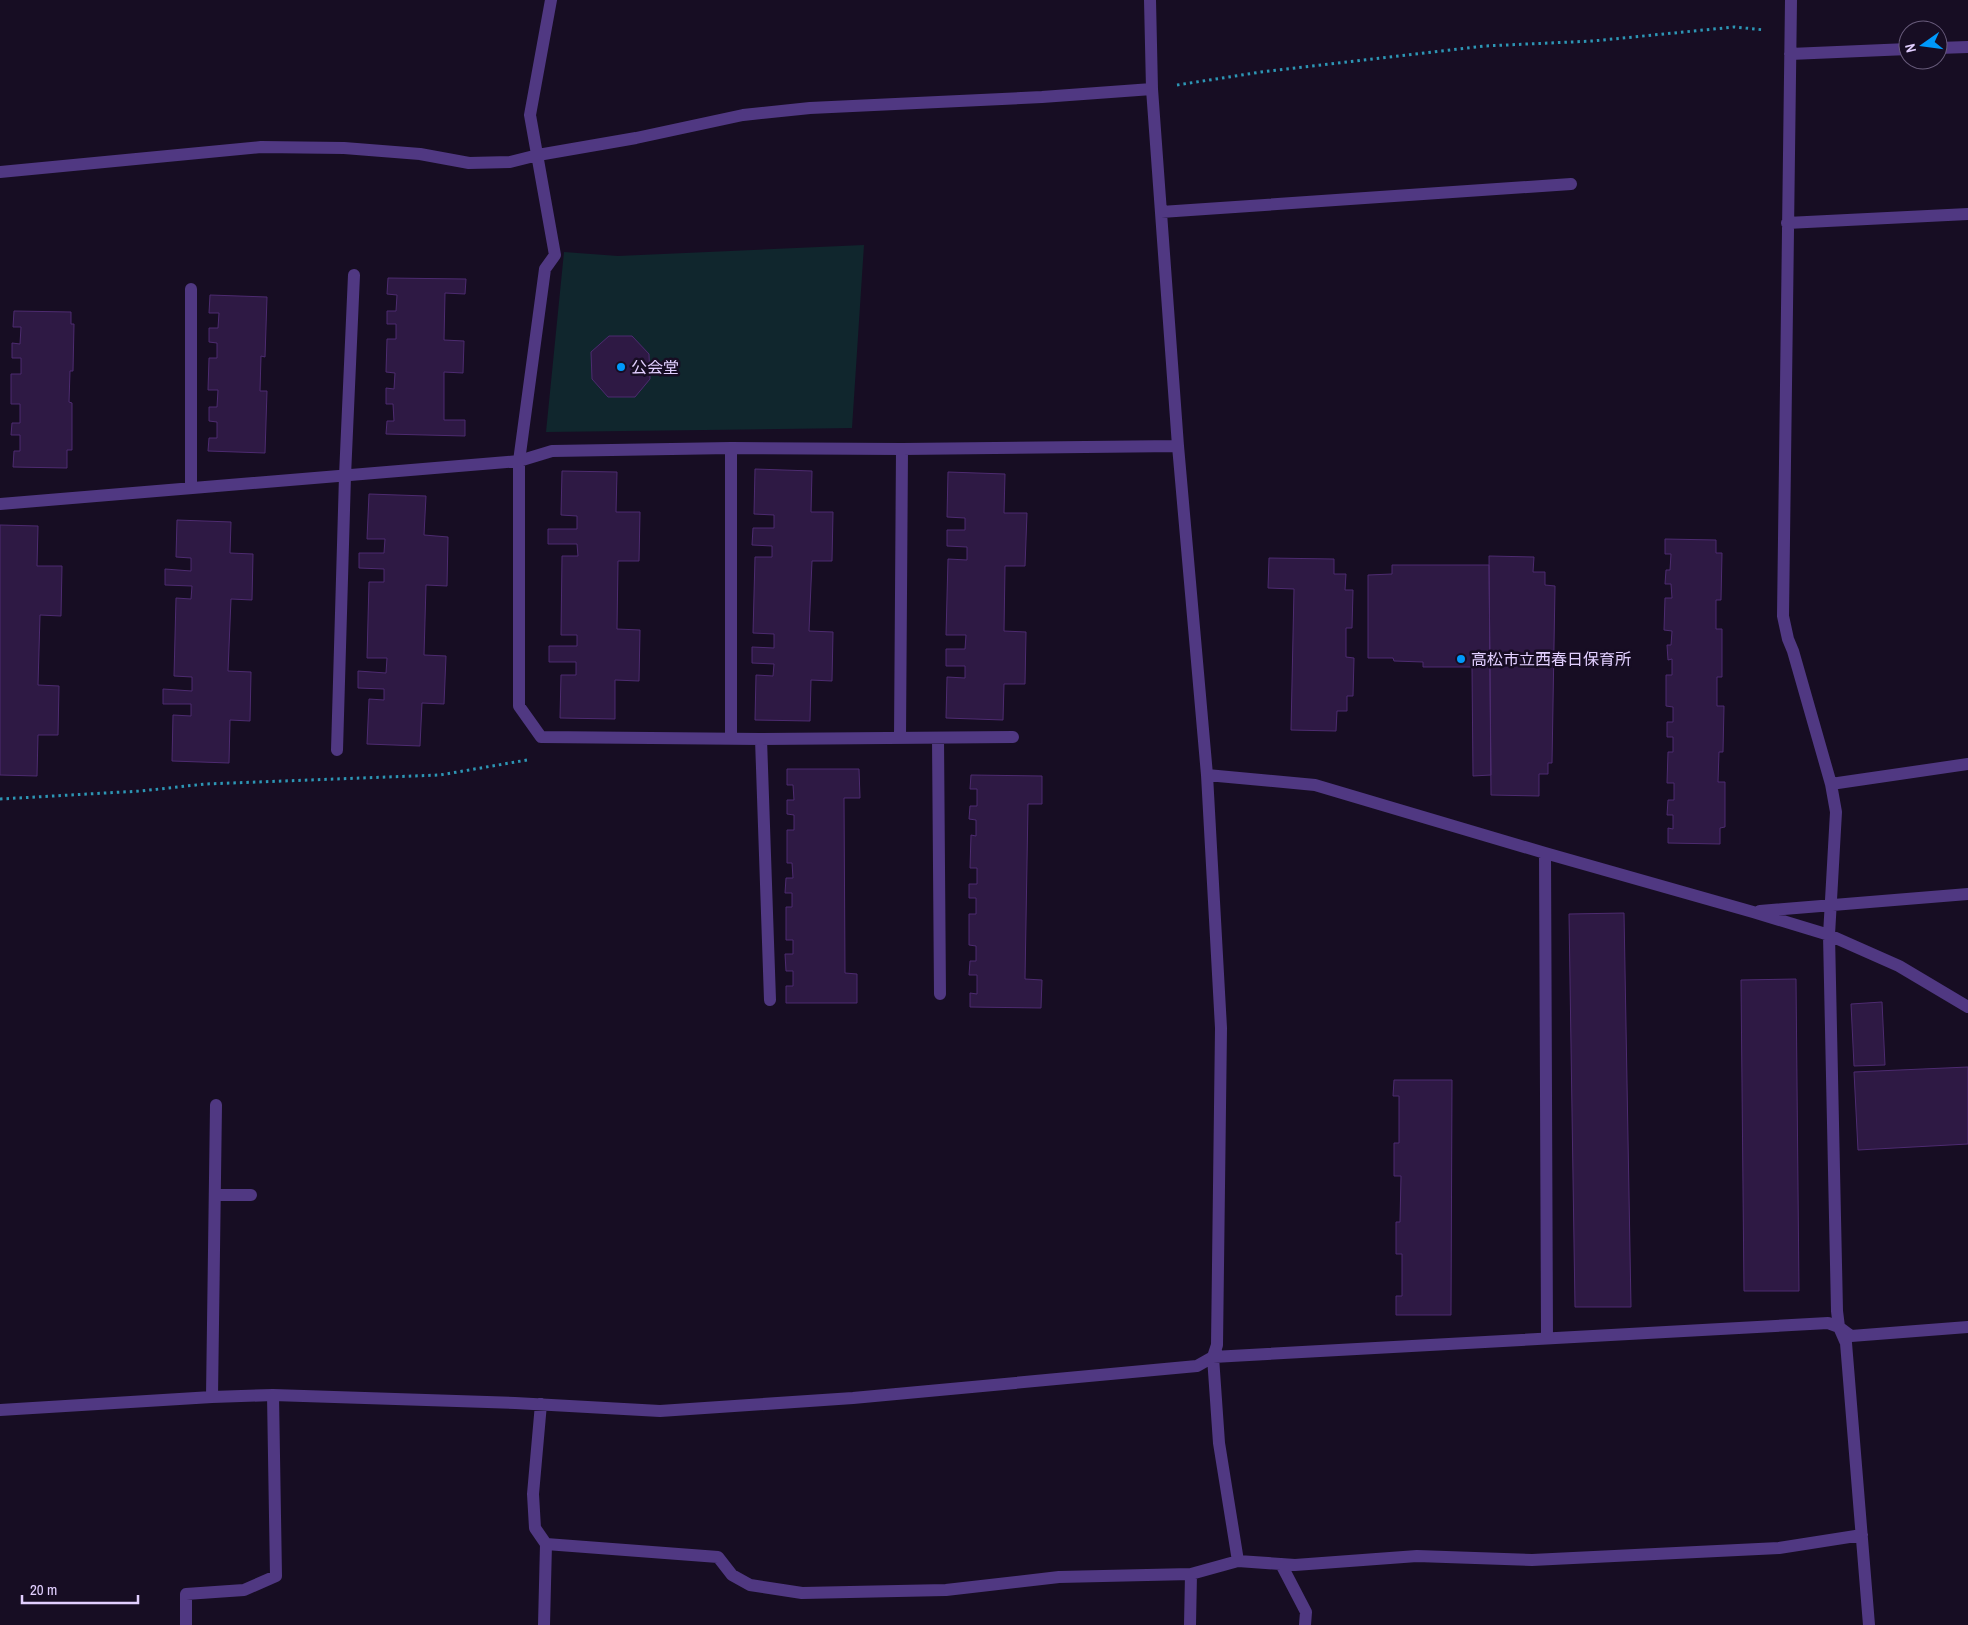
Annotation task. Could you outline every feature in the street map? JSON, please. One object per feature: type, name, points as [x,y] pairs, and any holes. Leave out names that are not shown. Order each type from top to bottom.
[{"type":"street","points":[[551,0],[530,115],[555,255],[545,269],[519,461],[519,706],[541,737],[731,739],[1013,737]]},
{"type":"street","points":[[1150,0],[1152,89],[1178,446],[1207,775],[1220,1028],[1217,1345],[1213,1357],[1219,1443],[1238,1561]]},
{"type":"street","points":[[1791,0],[1783,616],[1788,640],[1793,651],[1831,784],[1836,812],[1829,935],[1838,1312],[1840,1328],[1846,1343],[1869,1625]]},
{"type":"street","points":[[1948,48],[1968,48]]},
{"type":"street","points":[[1790,54],[1898,49]]},
{"type":"street","points":[[0,172],[260,147],[344,148],[420,154],[469,163],[510,162],[743,115],[810,108],[1042,97],[1152,89]]},
{"type":"street","points":[[1161,212],[1571,184]]},
{"type":"street","points":[[1787,222],[1968,214]]},
{"type":"street","points":[[337,750],[345,476],[354,275]]},
{"type":"street","points":[[191,289],[191,488]]},
{"type":"street","points":[[0,504],[519,461],[552,451],[731,448],[902,449],[1178,446]]},
{"type":"street","points":[[731,448],[731,739]]},
{"type":"street","points":[[900,738],[902,449]]},
{"type":"street","points":[[938,738],[940,994]]},
{"type":"street","points":[[761,739],[770,1000]]},
{"type":"street","points":[[1831,784],[1968,764]]},
{"type":"street","points":[[1207,775],[1315,785],[1829,935],[1899,966],[1968,1007]]},
{"type":"street","points":[[1545,853],[1547,1337]]},
{"type":"street","points":[[1753,912],[1968,894]]},
{"type":"street","points":[[212,1397],[216,1106]]},
{"type":"street","points":[[215,1195],[251,1195]]},
{"type":"street","points":[[0,1410],[273,1395],[541,1404],[660,1411],[824,1400],[1197,1366],[1213,1357],[1547,1337],[1828,1323],[1840,1328],[1851,1336],[1968,1327]]},
{"type":"street","points":[[186,1625],[186,1594],[244,1590],[276,1576],[273,1395]]},
{"type":"street","points":[[541,1404],[533,1494],[535,1528],[546,1544],[544,1625]]},
{"type":"street","points":[[546,1544],[718,1557],[732,1575],[750,1585],[802,1593],[946,1590],[1059,1578],[1191,1574],[1238,1561],[1295,1565],[1418,1556],[1532,1560],[1779,1548],[1862,1535]]},
{"type":"street","points":[[1281,1564],[1306,1612],[1305,1625]]},
{"type":"street","points":[[1190,1625],[1191,1574]]},
{"type":"path","points":[[1152,89],[1261,72],[1484,46],[1593,41],[1734,27],[1790,32]]},
{"type":"path","points":[[0,799],[141,791],[213,784],[440,775],[528,760]]},
{"type":"shaded area","points":[[864,245],[852,428],[546,432],[564,252],[618,256]]},
{"type":"building","points":[[388,278],[466,279],[465,294],[445,293],[444,340],[464,341],[463,373],[444,372],[444,420],[465,420],[465,436],[386,434],[387,421],[394,421],[393,404],[386,404],[386,388],[394,389],[395,373],[386,372],[387,339],[396,339],[396,324],[387,324],[387,311],[396,311],[397,295],[387,294]]},
{"type":"building","points":[[210,295],[267,297],[265,357],[261,356],[260,391],[267,391],[265,453],[208,451],[209,438],[217,438],[217,422],[209,421],[209,407],[217,407],[218,390],[208,390],[209,358],[217,358],[217,343],[209,342],[209,328],[218,328],[219,313],[209,313]]},
{"type":"building","points":[[14,311],[71,312],[71,324],[74,324],[73,371],[70,371],[69,402],[72,403],[72,450],[67,450],[67,468],[13,467],[14,451],[20,451],[20,435],[11,435],[12,423],[20,423],[20,404],[11,404],[11,374],[21,374],[21,358],[12,358],[12,343],[20,344],[21,327],[13,327]]},
{"type":"building","name":"公会堂","points":[[609,336],[632,336],[649,354],[650,379],[635,397],[608,397],[592,379],[591,352]]},
{"type":"building","points":[[755,469],[812,471],[811,512],[833,512],[832,561],[812,561],[809,631],[833,632],[832,681],[811,680],[810,721],[755,720],[756,675],[773,676],[774,664],[752,663],[752,647],[774,648],[774,634],[753,633],[755,557],[772,557],[772,546],[752,545],[753,528],[774,528],[774,515],[754,514]]},
{"type":"building","points":[[562,471],[617,472],[616,512],[640,512],[639,561],[618,561],[617,629],[640,630],[639,681],[615,680],[615,719],[560,718],[561,675],[576,675],[576,662],[549,662],[549,646],[577,646],[577,635],[561,635],[562,556],[578,556],[577,544],[548,544],[548,529],[577,529],[577,516],[561,515]]},
{"type":"building","points":[[948,472],[1005,474],[1004,513],[1027,513],[1025,566],[1005,566],[1004,631],[1026,632],[1025,684],[1004,684],[1003,720],[946,718],[947,677],[965,678],[965,666],[946,666],[946,649],[965,649],[966,635],[946,635],[948,559],[967,560],[967,547],[947,546],[947,530],[965,530],[965,518],[947,517]]},
{"type":"building","points":[[369,494],[426,496],[424,535],[448,537],[447,586],[426,585],[424,655],[446,656],[444,704],[422,703],[420,746],[367,744],[369,699],[384,700],[384,689],[358,688],[358,671],[386,673],[387,658],[367,658],[369,582],[384,582],[384,569],[359,568],[359,553],[384,553],[385,539],[367,539]]},
{"type":"building","points":[[177,520],[231,522],[230,553],[253,554],[252,600],[231,599],[228,671],[251,672],[250,721],[230,720],[229,763],[172,761],[173,715],[191,716],[191,704],[163,704],[163,689],[192,691],[192,677],[174,676],[176,598],[191,599],[192,586],[165,585],[165,569],[191,571],[191,558],[176,557]]},
{"type":"building","points":[[0,525],[38,526],[37,566],[62,566],[61,616],[40,615],[38,685],[59,686],[58,735],[38,735],[37,776],[0,775]]},
{"type":"building","points":[[1665,539],[1716,540],[1716,553],[1722,553],[1721,600],[1716,600],[1716,629],[1722,629],[1722,677],[1717,677],[1717,706],[1724,706],[1723,752],[1719,752],[1718,782],[1725,782],[1725,827],[1720,828],[1720,844],[1668,843],[1668,828],[1673,829],[1673,815],[1667,815],[1668,800],[1674,800],[1674,783],[1667,783],[1668,752],[1673,752],[1673,737],[1667,737],[1667,722],[1673,722],[1673,707],[1666,706],[1666,675],[1672,675],[1672,659],[1668,660],[1667,645],[1671,645],[1672,631],[1664,630],[1665,598],[1672,598],[1671,584],[1665,584],[1666,570],[1670,570],[1671,554],[1665,554]]},
{"type":"building","points":[[1489,556],[1534,557],[1533,572],[1545,572],[1545,585],[1555,586],[1552,763],[1548,763],[1548,774],[1539,774],[1539,796],[1491,795]]},
{"type":"building","points":[[1269,558],[1334,559],[1334,574],[1346,574],[1345,590],[1353,590],[1352,628],[1346,628],[1346,657],[1354,658],[1353,696],[1347,696],[1347,711],[1337,711],[1336,731],[1291,730],[1294,589],[1268,588]]},
{"type":"building","points":[[1392,565],[1489,565],[1491,775],[1473,776],[1472,667],[1423,667],[1423,662],[1394,661],[1393,658],[1368,658],[1368,575],[1392,574]]},
{"type":"building","points":[[787,769],[859,769],[860,798],[844,798],[845,973],[857,974],[857,1003],[786,1003],[786,986],[793,986],[793,971],[786,971],[785,954],[793,954],[793,940],[786,940],[786,907],[792,907],[792,893],[785,893],[786,878],[793,878],[792,863],[787,863],[787,830],[794,830],[794,815],[787,814],[787,800],[794,800],[793,785],[787,785]]},
{"type":"building","points":[[971,775],[1042,776],[1042,804],[1028,804],[1025,979],[1042,980],[1041,1008],[970,1007],[970,993],[977,994],[977,975],[969,975],[970,961],[976,961],[976,946],[969,945],[969,914],[976,914],[976,898],[969,898],[969,884],[977,884],[977,868],[970,868],[971,835],[976,836],[976,820],[969,819],[970,806],[977,806],[977,789],[970,789]]},
{"type":"building","points":[[1624,913],[1631,1307],[1575,1307],[1569,914]]},
{"type":"building","points":[[1796,979],[1799,1291],[1744,1291],[1741,980]]},
{"type":"building","points":[[1882,1002],[1885,1065],[1854,1066],[1851,1004]]},
{"type":"building","points":[[1968,1067],[1968,1144],[1858,1150],[1854,1072]]},
{"type":"building","points":[[1394,1080],[1452,1080],[1451,1315],[1396,1315],[1396,1296],[1402,1296],[1402,1254],[1396,1254],[1396,1222],[1400,1222],[1401,1176],[1394,1176],[1394,1143],[1399,1143],[1399,1096],[1393,1096]]},
{"type":"place","name":"公会堂","points":[[621,367]]},
{"type":"place","name":"高松市立西春日保育所","points":[[1461,659]]}]
